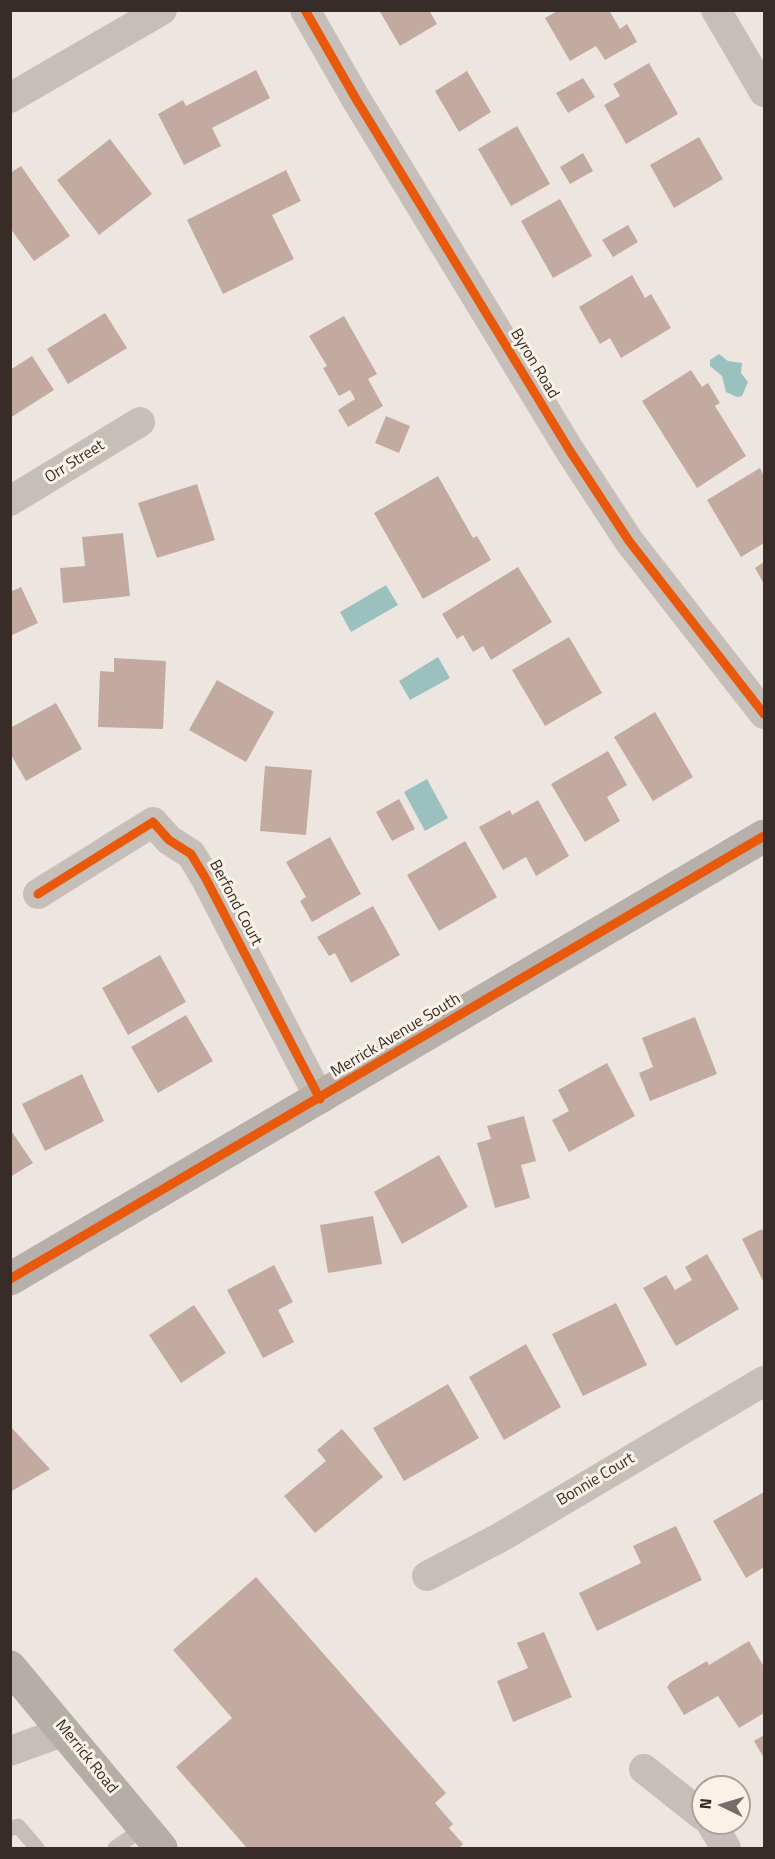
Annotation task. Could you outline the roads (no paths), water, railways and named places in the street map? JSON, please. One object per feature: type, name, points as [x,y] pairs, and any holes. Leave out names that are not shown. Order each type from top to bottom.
[{"type":"main road","name":"Merrick Road","points":[[10,1667],[152,1838]]},
{"type":"street","points":[[10,98],[162,10]]},
{"type":"street","name":"Byron Road","points":[[305,10],[356,99],[582,469],[630,541],[765,714]]},
{"type":"street","points":[[716,10],[765,92]]},
{"type":"street","name":"Orr Street","points":[[10,501],[140,422]]},
{"type":"street","name":"Berfond Court","points":[[38,894],[153,822],[169,840],[190,854],[207,879],[320,1099]]},
{"type":"street","name":"Merrick Avenue South","points":[[10,1279],[765,836]]},
{"type":"street","name":"Bonnie Court","points":[[427,1576],[501,1537],[765,1381]]},
{"type":"street","points":[[10,1751],[65,1731]]},
{"type":"street","points":[[644,1769],[691,1806]]},
{"type":"street","points":[[718,1835],[726,1848]]},
{"type":"lane","points":[[10,1829],[18,1826],[38,1848]]},
{"type":"lane","points":[[115,1848],[152,1838]]},
{"type":"water","points":[[719,354],[728,361],[742,363],[741,373],[748,382],[742,396],[737,397],[726,392],[722,376],[710,366],[710,360]]},
{"type":"water","points":[[386,585],[398,605],[351,632],[340,612]]},
{"type":"water","points":[[438,657],[450,678],[410,700],[399,681]]},
{"type":"water","points":[[427,779],[448,818],[425,831],[404,792]]}]
